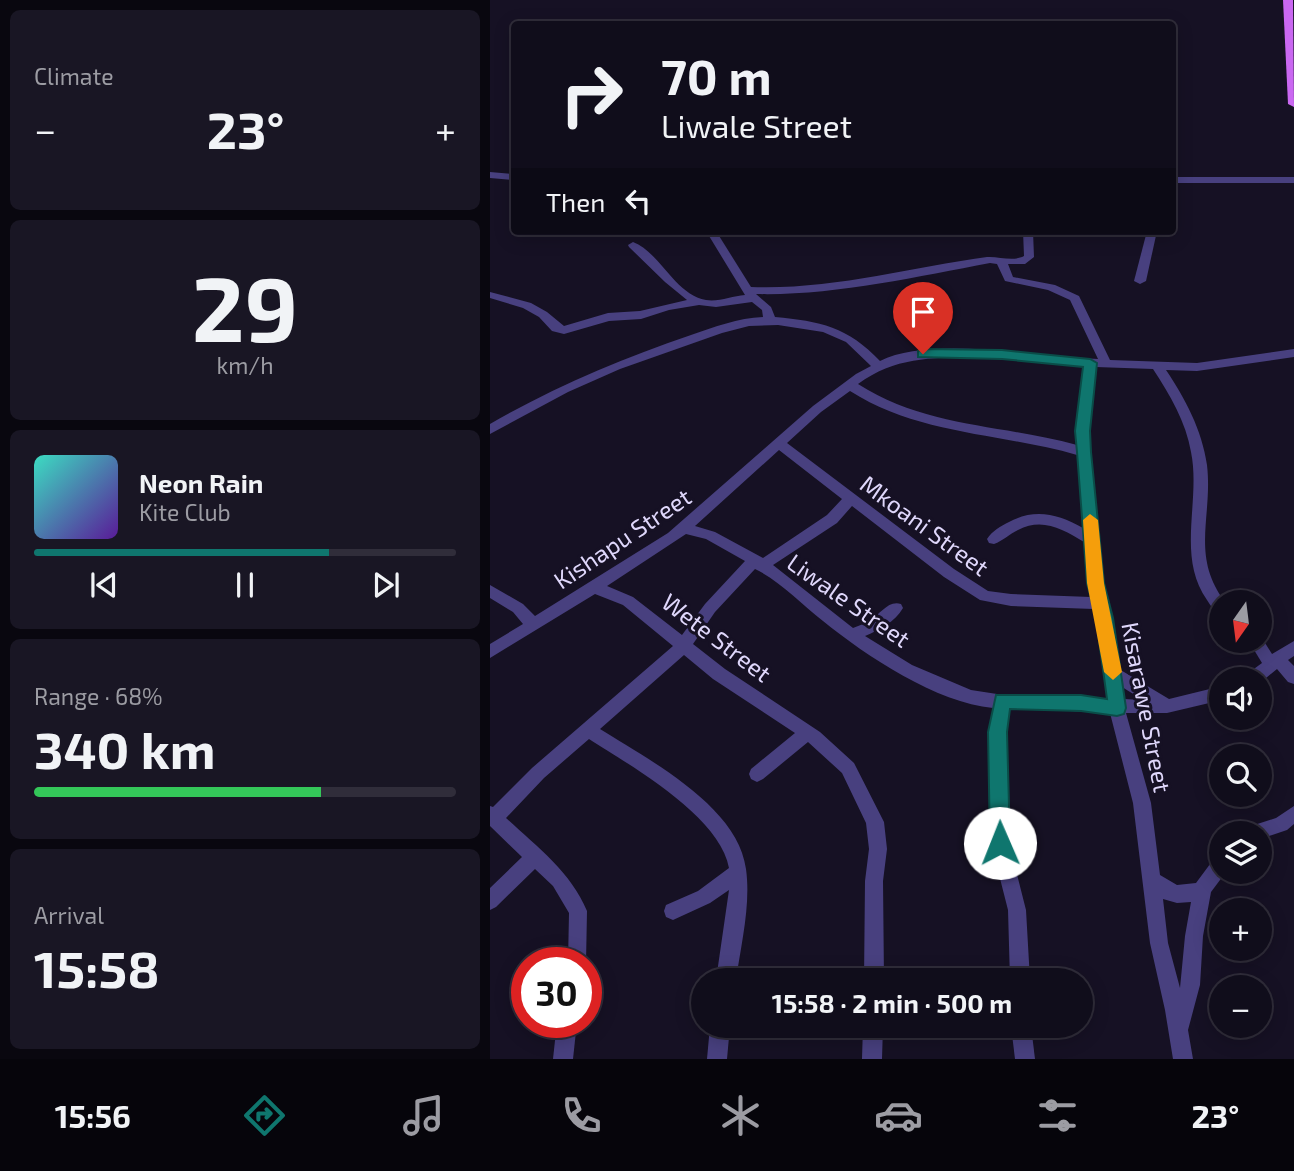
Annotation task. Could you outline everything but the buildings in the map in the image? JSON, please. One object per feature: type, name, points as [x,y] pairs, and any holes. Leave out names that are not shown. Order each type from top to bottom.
[{"type":"main road","points":[[1288,0],[1294,104]]},
{"type":"street","points":[[490,175],[511,177]]},
{"type":"street","points":[[1176,180],[1294,180]]},
{"type":"street","points":[[714,235],[748,290],[767,309],[770,321]]},
{"type":"street","points":[[748,290],[840,285],[1001,261],[1021,262],[1028,258],[1028,235]]},
{"type":"street","points":[[1140,281],[1151,235]]},
{"type":"street","points":[[633,245],[687,296],[698,302]]},
{"type":"street","points":[[1001,261],[1009,279],[1051,287],[1075,298],[1098,364]]},
{"type":"street","points":[[490,295],[513,299],[551,319],[556,328],[564,330],[608,317],[641,315],[698,302],[718,303],[747,296],[758,299]]},
{"type":"street","points":[[490,430],[578,384],[648,354],[731,326],[770,321],[799,324],[846,337],[877,366]]},
{"type":"street","name":"Kishapu Street","points":[[490,652],[685,528],[850,385],[877,366],[903,357],[942,353],[1098,364],[1197,367],[1294,353]]},
{"type":"street","name":"Kisarawe Street","points":[[1098,364],[1082,431],[1092,540],[1117,708],[1142,803],[1159,943],[1183,1059]]},
{"type":"street","points":[[1158,366],[1181,402],[1201,466],[1198,565],[1209,593]]},
{"type":"street","points":[[850,385],[877,404],[909,416],[1046,440],[1084,452]]},
{"type":"street","name":"Mkoani Street","points":[[776,448],[850,499],[956,579],[985,596],[1011,600],[1100,603]]},
{"type":"street","points":[[577,947],[578,911],[559,880],[492,816],[682,647],[710,608],[757,563],[832,519],[850,499]]},
{"type":"street","points":[[995,539],[1019,521],[1039,518],[1059,520],[1092,540]]},
{"type":"street","name":"Liwale Street","points":[[685,528],[722,540],[757,563],[871,649],[945,687],[972,697],[1002,701],[1081,703],[1117,708],[1167,706]]},
{"type":"street","name":"Wete Street","points":[[594,587],[628,601],[682,647],[807,733],[848,768],[875,822],[878,849],[874,881],[874,968]]},
{"type":"street","points":[[490,590],[518,608],[533,625]]},
{"type":"street","points":[[853,635],[877,624],[896,608]]},
{"type":"street","points":[[1268,667],[1294,647]]},
{"type":"street","points":[[1266,653],[1294,677]]},
{"type":"street","points":[[1113,673],[1167,706],[1209,697]]},
{"type":"street","points":[[1002,701],[998,732],[999,834],[1017,910],[1019,968]]},
{"type":"street","points":[[587,729],[695,806],[722,831],[732,849],[738,872],[728,968]]},
{"type":"street","points":[[757,774],[807,733]]},
{"type":"street","points":[[1272,827],[1293,816]]},
{"type":"street","points":[[490,901],[534,857]]},
{"type":"street","points":[[673,911],[693,904],[738,872]]},
{"type":"street","points":[[1179,1034],[1190,985],[1196,924],[1203,888],[1209,880]]},
{"type":"street","points":[[1153,881],[1173,895],[1183,896],[1203,888]]},
{"type":"street","points":[[563,1059],[565,1038]]},
{"type":"street","points":[[717,1059],[719,1038]]},
{"type":"street","points":[[872,1059],[873,1038]]},
{"type":"street","points":[[1022,1038],[1024,1059]]},
{"type":"slow traffic","points":[[1090,520],[1095,583],[1113,672]]},
{"type":"route","points":[[923,354],[1002,355],[1090,363],[1082,431],[1095,583],[1104,618],[1117,708],[1081,703],[1002,701],[998,732],[1000,843]]}]
